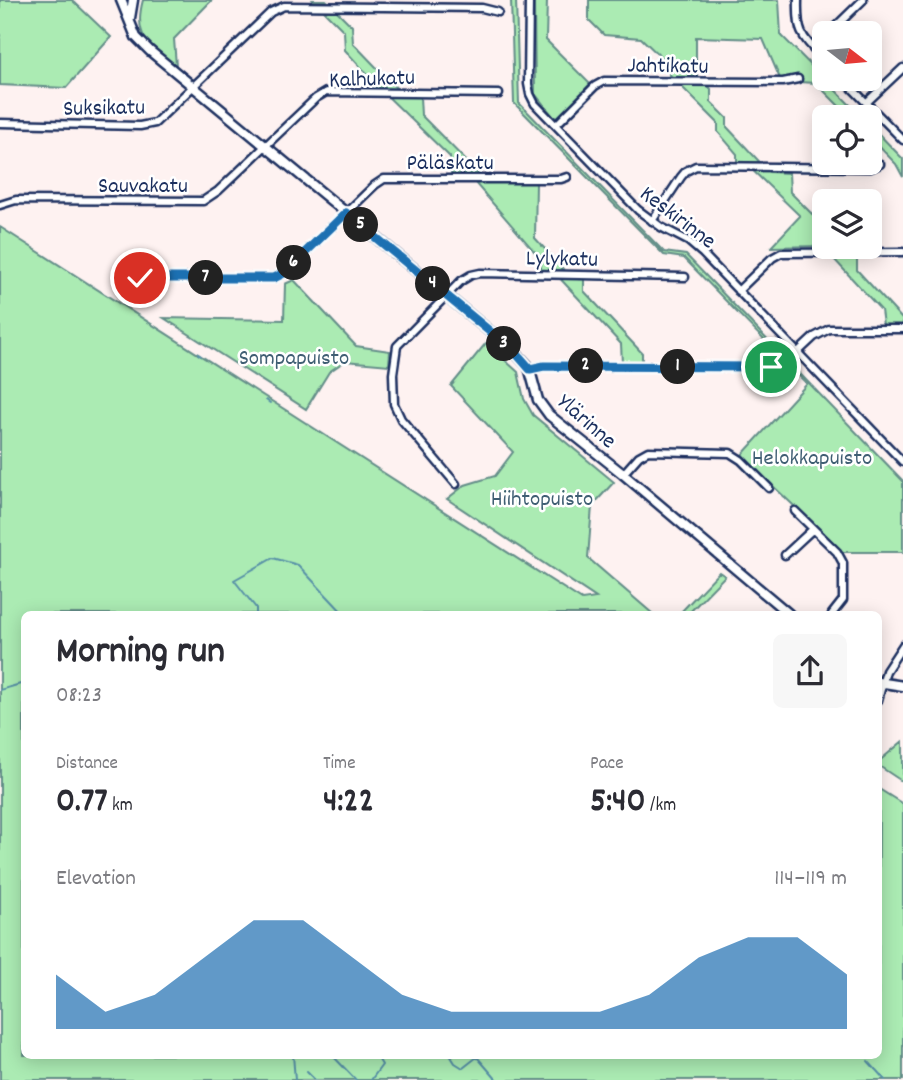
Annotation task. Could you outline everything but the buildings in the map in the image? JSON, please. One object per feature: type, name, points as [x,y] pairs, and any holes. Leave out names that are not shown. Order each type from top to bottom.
[{"type":"street","name":"Ylärinne","points":[[121,0],[136,37],[144,45],[516,353],[530,369],[538,400],[549,415],[785,611]]},
{"type":"street","points":[[130,21],[133,0]]},
{"type":"street","name":"Keskirinne","points":[[529,0],[529,90],[536,104],[629,201],[652,220],[692,244],[903,462]]},
{"type":"street","points":[[797,0],[799,29],[812,47]]},
{"type":"street","points":[[841,21],[863,0]]},
{"type":"street","name":"Suksikatu","points":[[0,123],[146,125],[158,121],[271,12],[284,6],[482,8],[498,12]]},
{"type":"street","points":[[867,102],[903,68]]},
{"type":"street","name":"Jahtikatu","points":[[556,125],[595,86],[604,81],[783,82],[798,79]]},
{"type":"street","points":[[856,91],[903,140]]},
{"type":"street","name":"Kalhukatu","points":[[266,146],[316,98],[326,93],[499,94]]},
{"type":"street","name":"Sauvakatu","points":[[0,205],[16,200],[203,201],[218,191],[266,146]]},
{"type":"street","points":[[652,220],[681,177],[696,166],[812,167]]},
{"type":"street","name":"Päläskatu","points":[[126,284],[140,278],[274,278],[284,273],[384,179],[567,177]]},
{"type":"street","points":[[738,291],[772,258],[781,253],[903,252]]},
{"type":"street","name":"Lylykatu","points":[[456,484],[401,419],[393,396],[393,371],[397,346],[461,281],[475,274],[685,277]]},
{"type":"street","points":[[798,352],[814,337],[829,329],[903,329]]},
{"type":"street","points":[[530,369],[544,366],[771,367]]},
{"type":"street","points":[[623,474],[639,456],[648,451],[725,452],[738,457],[769,488]]},
{"type":"street","points":[[795,510],[837,552],[843,563],[842,600],[834,611]]},
{"type":"street","points":[[785,555],[813,529]]},
{"type":"street","points":[[882,679],[903,645]]},
{"type":"street","points":[[882,683],[903,686]]},
{"type":"green space","points":[[0,0],[72,0],[111,37],[66,88],[0,85]]},
{"type":"green space","points":[[143,0],[212,0],[174,39],[176,66],[145,39],[140,23]]},
{"type":"green space","points":[[313,0],[326,0],[352,26],[353,43],[404,96],[420,97],[421,115],[488,183],[536,183],[535,238],[572,279],[584,279],[584,291],[642,353],[642,364],[622,363],[621,344],[554,272],[541,270],[541,259],[469,176],[451,175],[450,157],[380,89],[374,89],[374,82],[345,50],[344,31]]},
{"type":"green space","name":"Helokkapuisto","points":[[511,0],[516,0],[519,103],[664,252],[686,255],[903,481],[903,552],[843,552],[741,456],[807,384],[684,258],[664,255],[514,103]]},
{"type":"green space","points":[[534,0],[547,0],[546,40],[590,84],[557,121],[535,94]]},
{"type":"green space","points":[[589,0],[779,0],[781,35],[812,66],[812,83],[781,81],[763,39],[696,37],[696,74],[711,89],[711,102],[727,118],[727,127],[769,172],[789,173],[790,192],[812,214],[812,246],[771,247],[800,216],[744,162],[737,162],[737,154],[718,132],[718,123],[669,74],[669,65],[641,38],[604,35],[589,20]]},
{"type":"green space","points":[[824,91],[836,91],[850,105],[838,105]]},
{"type":"green space","points":[[882,137],[903,159],[903,177],[896,164],[882,149]]},
{"type":"green space","name":"Hiihtopuisto","points":[[0,227],[582,600],[596,598],[447,499],[465,485],[495,476],[513,452],[451,386],[486,343],[518,372],[524,399],[533,415],[614,482],[592,506],[588,558],[650,611],[21,611],[21,1059],[882,1059],[882,791],[903,804],[903,1080],[0,1080]]},
{"type":"green space","points":[[834,259],[857,259],[857,270],[903,320],[903,326],[883,325],[881,310]]},
{"type":"green space","name":"Sompapuisto","points":[[294,280],[356,346],[390,351],[389,365],[345,361],[329,372],[306,409],[164,318],[284,320],[285,284]]},
{"type":"green space","points":[[719,572],[725,576],[691,611],[682,611]]},
{"type":"green space","points":[[903,741],[903,782],[882,768],[882,759]]},
{"type":"waterway","points":[[120,296],[125,298]]},
{"type":"waterway","points":[[266,400],[270,403]]},
{"type":"waterway","points":[[256,611],[234,580],[273,558],[298,565],[341,611]]},
{"type":"waterway","points":[[0,690],[21,684]]},
{"type":"waterway","points":[[293,1059],[295,1080]]},
{"type":"waterway","points":[[336,1059],[356,1080]]},
{"type":"waterway","points":[[371,1080],[382,1065],[378,1059]]},
{"type":"waterway","points":[[452,1059],[463,1068],[474,1059]]},
{"type":"waterway","points":[[479,1059],[497,1080]]},
{"type":"waterway","points":[[868,1061],[885,1080]]},
{"type":"waterway","points":[[307,1072],[315,1080]]},
{"type":"route","points":[[140,278],[274,278],[284,273],[346,213],[516,353],[530,369],[537,366],[771,367]]}]
